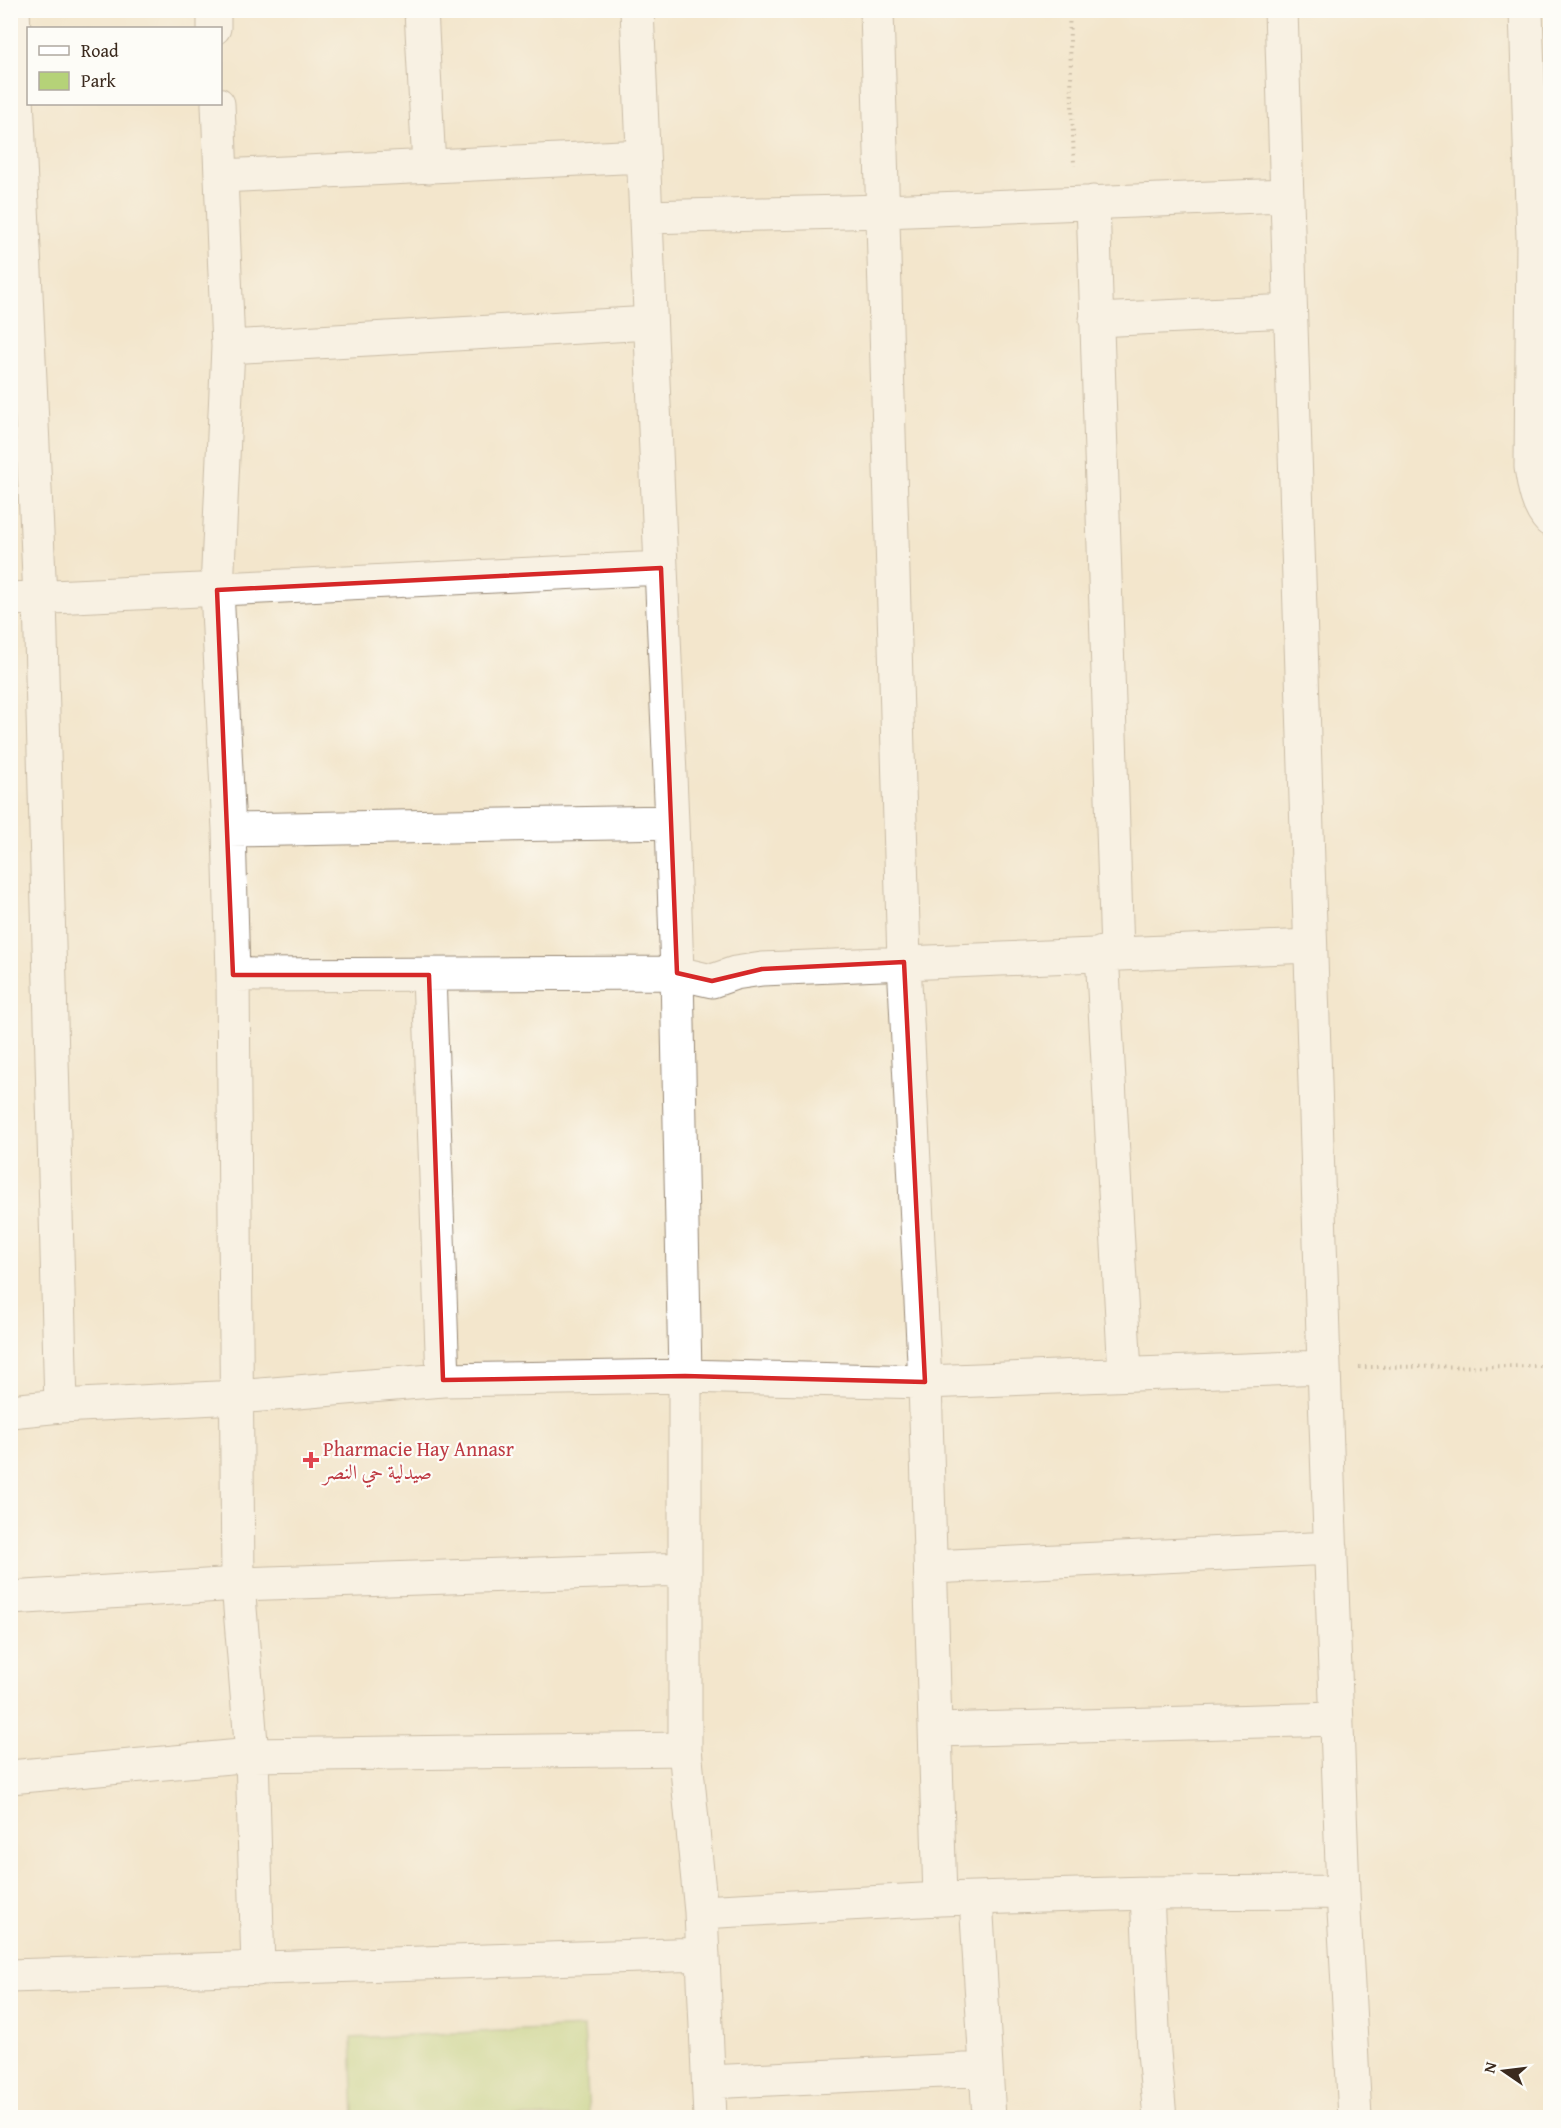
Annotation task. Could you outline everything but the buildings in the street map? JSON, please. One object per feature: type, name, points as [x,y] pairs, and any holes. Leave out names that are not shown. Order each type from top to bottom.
[{"type":"street","points":[[13,10],[25,599],[61,1406]]},
{"type":"street","points":[[214,10],[214,27]]},
{"type":"street","points":[[422,10],[429,167]]},
{"type":"street","points":[[637,10],[677,973],[685,1376],[685,1749],[701,1912],[710,2118]]},
{"type":"street","points":[[877,10],[904,962],[925,1382],[937,1730],[940,1899]]},
{"type":"street","points":[[1281,10],[1324,1367],[1343,1892],[1355,2118]]},
{"type":"street","points":[[1526,10],[1533,227],[1541,345],[1531,467],[1536,492],[1545,514],[1551,520]]},
{"type":"street","points":[[218,105],[228,347],[217,590],[229,830],[233,975],[238,1584],[252,1755],[258,1969]]},
{"type":"street","points":[[221,176],[643,156]]},
{"type":"street","points":[[646,217],[884,211],[1287,195]]},
{"type":"street","points":[[1084,202],[1096,320],[1110,953],[1125,1373]]},
{"type":"street","points":[[1096,320],[1290,311]]},
{"type":"street","points":[[228,347],[650,323]]},
{"type":"street","points":[[25,599],[661,568]]},
{"type":"street","points":[[229,830],[672,822]]},
{"type":"street","points":[[233,975],[677,973],[712,981],[735,973],[762,969],[1310,946]]},
{"type":"street","points":[[429,975],[443,1380]]},
{"type":"street","points":[[10,1411],[61,1406],[236,1397],[443,1380],[685,1376],[925,1382],[1324,1367]]},
{"type":"street","points":[[932,1567],[1331,1548]]},
{"type":"street","points":[[10,1598],[238,1584],[684,1569]]},
{"type":"street","points":[[937,1730],[1337,1719]]},
{"type":"street","points":[[10,1777],[252,1755],[685,1749]]},
{"type":"street","points":[[701,1912],[940,1899],[1148,1893],[1343,1892]]},
{"type":"street","points":[[1148,1893],[1154,2052],[1160,2118]]},
{"type":"street","points":[[976,1899],[989,2118]]},
{"type":"street","points":[[10,1976],[703,1954]]},
{"type":"street","points":[[709,2082],[986,2068]]},
{"type":"path","points":[[1069,10],[1084,202]]},
{"type":"path","points":[[1324,1367],[1551,1366]]},
{"type":"highlighted area","points":[[661,568],[677,973],[712,981],[762,969],[904,962],[925,1382],[685,1376],[443,1380],[429,975],[233,975],[217,590]]},
{"type":"green space","points":[[584,2027],[589,2117],[354,2117],[351,2038]]},
{"type":"place","name":"Pharmacie Hay Annasr صيدلية حي النصر","points":[[311,1460]]}]
